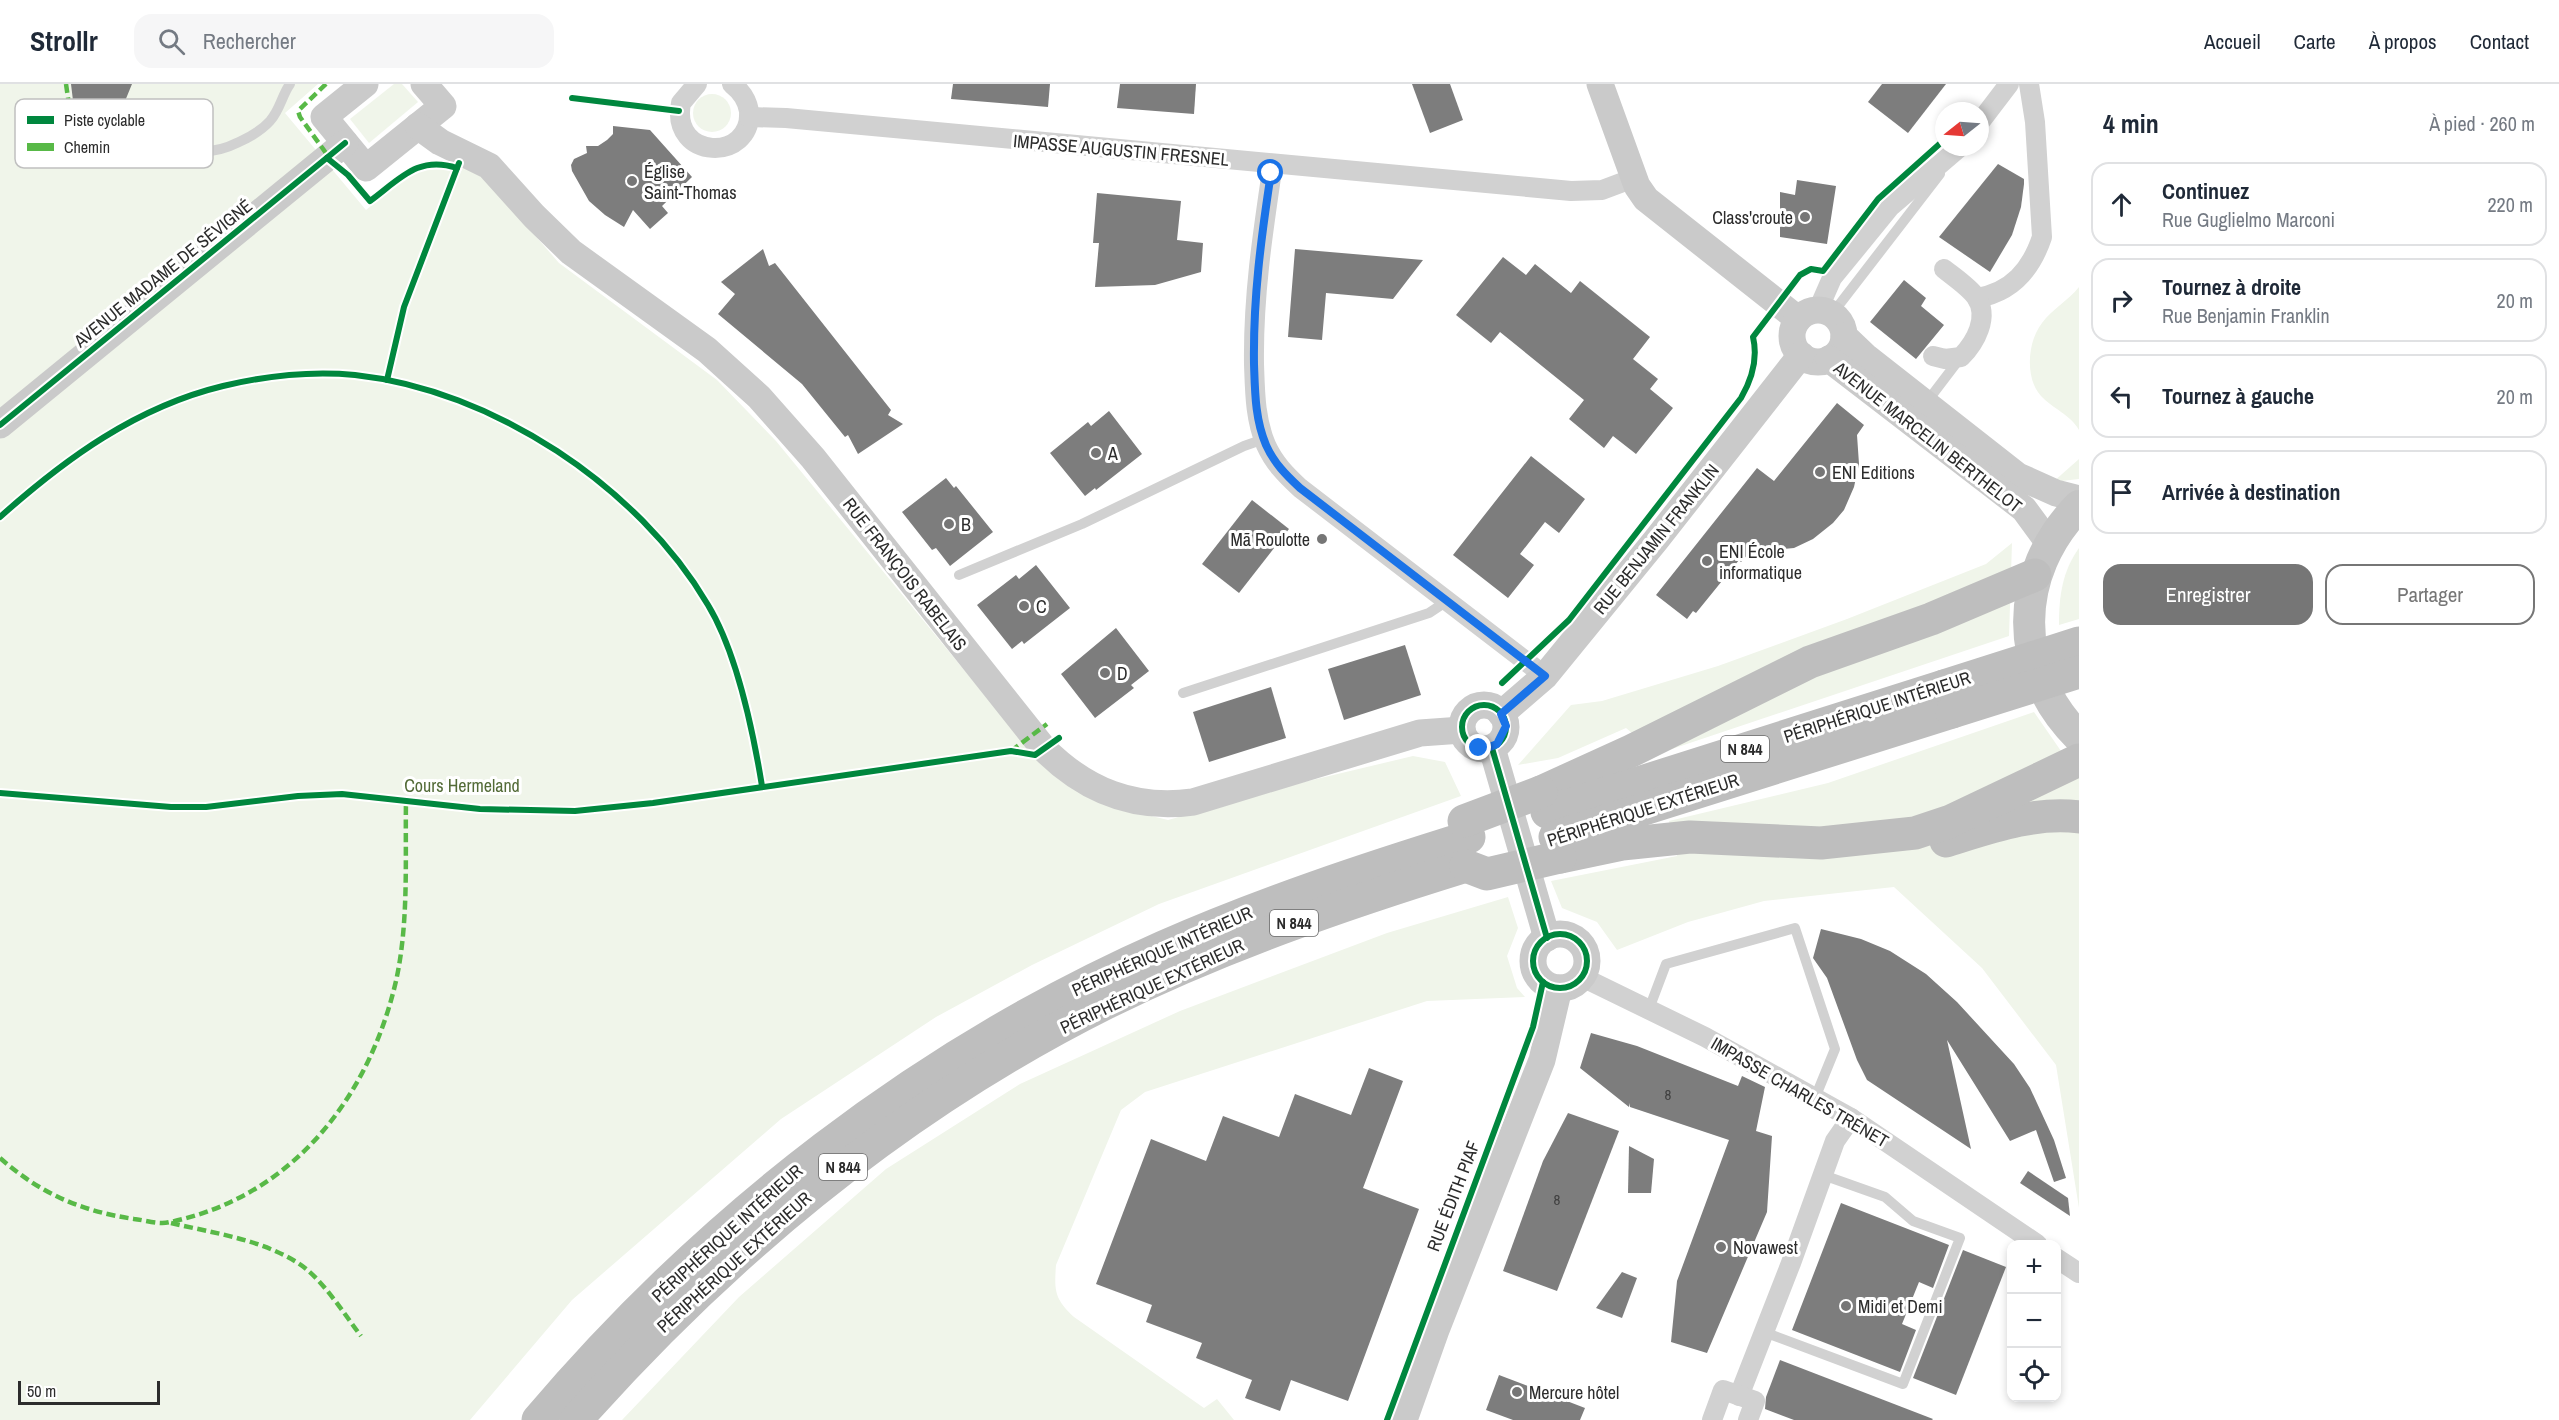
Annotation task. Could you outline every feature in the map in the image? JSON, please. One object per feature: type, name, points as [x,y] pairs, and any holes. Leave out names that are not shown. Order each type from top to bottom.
[{"type":"highway","points":[[1466,841],[1487,874],[1551,825],[1631,751],[1810,662],[1931,618],[2035,575]]},
{"type":"highway","name":"PÉRIPHÉRIQUE INTÉRIEUR","points":[[538,1420],[625,1326],[715,1239],[833,1142],[925,1076],[1014,1022],[1125,964],[1244,914],[1342,878],[1466,841],[1551,825],[1948,699],[2079,643]]},
{"type":"highway","name":"N 844","points":[[1948,699],[2079,672]]},
{"type":"highway","points":[[1551,825],[1622,844],[1690,837],[1821,843],[1915,833],[1951,821],[2079,760]]},
{"type":"highway","points":[[1821,843],[1848,851],[1897,850],[1932,845],[2023,820],[2057,815],[2079,817]]},
{"type":"highway","name":"PÉRIPHÉRIQUE EXTÉRIEUR","points":[[576,1420],[660,1329],[777,1220],[853,1160],[963,1084],[1070,1023],[1181,968],[1295,922],[1466,841]]},
{"type":"main road","points":[[2079,506],[2049,543],[2035,575],[2028,624],[2037,673],[2059,717],[2079,736]]},
{"type":"street","points":[[357,86],[324,117],[366,168],[443,106],[424,84]]},
{"type":"street","points":[[696,84],[684,96],[679,111],[681,125],[693,142],[709,148],[729,145],[742,135],[749,117],[744,97],[732,84]]},
{"type":"street","name":"AVENUE MARCELIN BERTHELOT","points":[[1600,84],[1634,178],[1641,192],[1653,206],[1823,320],[2018,476],[2056,493],[2079,499]]},
{"type":"street","points":[[1989,110],[2009,84]]},
{"type":"street","points":[[1977,298],[1998,293],[2014,283],[2038,248],[2042,237],[2035,122],[2029,84]]},
{"type":"street","name":"IMPASSE AUGUSTIN FRESNEL","points":[[749,117],[786,118],[1586,191],[1602,190],[1634,178]]},
{"type":"street","name":"RUE FRANÇOIS RABELAIS","points":[[418,126],[440,142],[489,166],[534,216],[571,252],[708,350],[759,397],[813,458],[1044,749],[1062,767],[1088,785],[1117,798],[1137,803],[1176,805],[1193,802],[1412,736],[1462,730]]},
{"type":"street","name":"AVENUE MADAME DE SÉVIGNÉ","points":[[0,425],[345,143]]},
{"type":"street","points":[[1823,320],[1792,333],[1796,349],[1801,355],[1814,361],[1828,359],[1839,350],[1823,320],[1832,278],[1890,207],[1951,156]]},
{"type":"street","points":[[1273,164],[1254,301],[1255,401],[1264,439],[1284,473],[1300,488],[1545,676]]},
{"type":"street","points":[[1933,356],[1945,359],[1961,357],[1978,334],[1981,318],[1977,298],[1944,269]]},
{"type":"street","name":"RUE BENJAMIN FRANKLIN","points":[[1501,714],[1545,676],[1656,540],[1801,355]]},
{"type":"street","name":"AVENUE MARCELIN BERTHELOT","points":[[1828,359],[2024,509],[2049,543]]},
{"type":"street","points":[[1489,706],[1501,714],[1505,733],[1492,748],[1473,746],[1462,730],[1464,716],[1475,707],[1489,706]]},
{"type":"street","points":[[1492,748],[1547,938]]},
{"type":"street","points":[[1565,934],[1580,943],[1587,960],[1570,983],[1544,982],[1534,968],[1535,950],[1547,938],[1565,934]]},
{"type":"street","name":"IMPASSE CHARLES TRÉNET","points":[[1570,983],[1649,1010],[1704,1036],[1851,1118],[2030,1240]]},
{"type":"street","name":"RUE ÉDITH PIAF","points":[[1404,1420],[1440,1319],[1570,983]]},
{"type":"street","points":[[1739,1396],[1835,1141],[1851,1118]]},
{"type":"street","points":[[2061,1261],[2079,1273]]},
{"type":"street","points":[[1712,1420],[1723,1390],[1755,1401],[1748,1420]]},
{"type":"lane","points":[[213,151],[226,149],[244,140],[270,121],[290,84]]},
{"type":"lane","points":[[1926,403],[1961,357]]},
{"type":"lane","points":[[959,575],[1082,524],[1264,439]]},
{"type":"lane","points":[[1184,693],[1429,613],[1447,601]]},
{"type":"lane","points":[[1649,1010],[1666,964],[1795,928],[1835,1049],[1815,1098]]},
{"type":"lane","points":[[1764,1332],[1903,1384],[1960,1238],[1913,1221],[1885,1197],[1823,1175]]},
{"type":"green space","name":"Cours Hermeland","points":[[0,84],[318,84],[285,113],[366,210],[413,173],[428,167],[461,171],[464,165],[484,177],[559,263],[717,380],[776,441],[1006,721],[1102,804],[1168,820],[1304,782],[1413,756],[1445,762],[1461,796],[1159,904],[1032,965],[936,1017],[781,1119],[572,1300],[470,1420],[0,1420]]},
{"type":"green space","points":[[394,84],[402,84],[418,102],[369,143],[350,119]]},
{"type":"green space","points":[[712,94],[726,99],[731,113],[726,127],[712,132],[698,127],[693,113],[698,99]]},
{"type":"green space","points":[[2079,287],[2079,430],[2036,389],[2032,380],[2030,360],[2033,340],[2042,323]]},
{"type":"green space","points":[[2079,459],[2079,479],[2053,482]]},
{"type":"green space","points":[[2012,543],[2009,636],[1657,754],[1626,728],[1558,758],[1518,765],[1571,705],[1602,701],[1718,666],[1847,619],[1986,564]]},
{"type":"green space","points":[[2079,548],[2079,619],[2059,625],[2065,575]]},
{"type":"green space","points":[[2034,712],[2061,751],[2079,768],[2079,1208],[2056,1065],[1982,968],[1894,887],[1764,901],[1688,922],[1617,950],[1597,922],[1562,908],[1551,881],[1677,856],[1669,821],[1828,783]]},
{"type":"green space","points":[[1508,897],[1518,928],[1507,956],[1517,988],[1525,997],[1427,1001],[1145,1092],[1121,1110],[1056,1265],[1055,1282],[1059,1300],[1074,1317],[1204,1408],[1217,1399],[1234,1420],[622,1420],[739,1297],[886,1169],[1020,1084],[1180,1011],[1387,933]]},
{"type":"building","points":[[71,84],[132,84],[126,99],[73,99]]},
{"type":"building","points":[[953,84],[1050,84],[1048,107],[951,99]]},
{"type":"building","points":[[1120,84],[1196,84],[1194,114],[1117,108]]},
{"type":"building","points":[[1412,84],[1450,84],[1463,120],[1430,133]]},
{"type":"building","points":[[1882,84],[1946,84],[1908,133],[1868,102]]},
{"type":"building","name":"Église Saint-Thomas","points":[[613,126],[650,130],[692,177],[662,206],[668,213],[650,229],[633,210],[624,227],[605,215],[589,201],[572,171],[571,165],[574,159],[587,153],[586,146],[598,146],[607,140],[613,134]]},
{"type":"building","points":[[1998,164],[2024,179],[2024,184],[2021,207],[2012,235],[1990,272],[1939,237]]},
{"type":"building","name":"Class'croute","points":[[1797,180],[1836,186],[1827,244],[1780,237],[1780,192],[1795,195]]},
{"type":"building","points":[[1097,193],[1181,201],[1177,240],[1203,243],[1201,272],[1155,285],[1095,287],[1099,243],[1093,243]]},
{"type":"building","points":[[763,249],[769,266],[775,263],[891,410],[888,415],[903,424],[858,454],[848,435],[845,437],[802,384],[718,314],[735,294],[721,282]]},
{"type":"building","points":[[1295,249],[1423,260],[1393,299],[1326,293],[1322,340],[1288,337]]},
{"type":"building","points":[[1503,257],[1526,275],[1535,264],[1571,293],[1580,281],[1650,337],[1633,359],[1658,379],[1650,389],[1673,408],[1636,454],[1613,436],[1604,448],[1569,419],[1584,400],[1500,332],[1491,343],[1456,315]]},
{"type":"building","points":[[1904,280],[1926,298],[1921,306],[1944,325],[1916,359],[1870,322]]},
{"type":"building","name":"ENI Editions","points":[[1837,403],[1864,425],[1857,435],[1859,464],[1854,487],[1844,510],[1833,523],[1813,539],[1794,548],[1750,552],[1741,562],[1739,560],[1696,613],[1693,611],[1687,619],[1656,595],[1757,468],[1774,481]]},
{"type":"building","name":"A","points":[[1109,411],[1142,454],[1085,496],[1050,453],[1088,422],[1091,426]]},
{"type":"building","points":[[1531,456],[1585,499],[1559,533],[1545,522],[1520,554],[1534,565],[1508,598],[1453,555]]},
{"type":"building","name":"B","points":[[946,478],[954,488],[956,486],[993,532],[950,566],[936,548],[932,550],[902,512]]},
{"type":"building","points":[[1252,500],[1289,529],[1239,593],[1202,564]]},
{"type":"building","name":"C","points":[[1036,565],[1070,608],[1024,644],[1022,641],[1012,649],[977,605],[1016,575],[1019,579]]},
{"type":"building","name":"D","points":[[1116,628],[1149,671],[1131,685],[1134,688],[1095,718],[1061,674]]},
{"type":"building","points":[[1405,645],[1421,695],[1344,720],[1328,669]]},
{"type":"building","points":[[1271,687],[1286,738],[1209,762],[1193,712]]},
{"type":"building","points":[[1821,929],[1861,939],[1890,951],[1926,974],[1957,1002],[2014,1064],[2030,1088],[2054,1140],[2066,1178],[2054,1182],[2036,1130],[2010,1141],[1947,1040],[1971,1149],[1867,1080],[1857,1060],[1827,978],[1813,958]]},
{"type":"building","points":[[1591,1033],[1637,1046],[1738,1086],[1742,1076],[1765,1087],[1756,1131],[1772,1136],[1767,1212],[1707,1353],[1671,1342],[1677,1281],[1729,1140],[1630,1107],[1630,1103],[1629,1107],[1580,1068]]},
{"type":"building","points":[[1369,1068],[1403,1081],[1363,1188],[1419,1209],[1348,1401],[1291,1380],[1280,1411],[1245,1398],[1252,1380],[1196,1358],[1202,1343],[1146,1322],[1152,1305],[1096,1284],[1151,1139],[1206,1161],[1223,1116],[1279,1137],[1295,1094],[1351,1115]]},
{"type":"building","points":[[1568,1113],[1619,1131],[1557,1291],[1503,1271],[1543,1161]]},
{"type":"building","points":[[1629,1146],[1654,1159],[1651,1193],[1628,1193]]},
{"type":"building","points":[[2028,1171],[2068,1198],[2070,1216],[2020,1183]]},
{"type":"building","points":[[1841,1203],[1949,1245],[1933,1288],[1919,1282],[1902,1324],[1916,1330],[1900,1372],[1792,1330]]},
{"type":"building","points":[[1963,1250],[2006,1267],[1956,1395],[1913,1378]]},
{"type":"building","points":[[1622,1272],[1637,1278],[1622,1318],[1596,1308]]},
{"type":"building","points":[[1780,1360],[1933,1419],[1794,1420],[1765,1409],[1766,1397]]},
{"type":"building","name":"Mercure hôtel","points":[[1499,1375],[1585,1408],[1580,1420],[1513,1420],[1486,1410]]},
{"type":"marked path","points":[[66,84],[68,99]]},
{"type":"marked path","points":[[326,84],[298,111],[331,160]]},
{"type":"marked path","points":[[1011,751],[1047,724]]},
{"type":"marked path","points":[[0,1158],[31,1182],[79,1206],[115,1216],[161,1223],[214,1209],[253,1190],[288,1166],[319,1136],[345,1102],[366,1065],[384,1024],[396,981],[403,936],[406,890],[406,800]]},
{"type":"marked path","points":[[171,1223],[252,1242],[298,1263],[324,1287],[361,1336]]},
{"type":"cycle path","points":[[572,98],[679,111]]},
{"type":"cycle path","points":[[0,425],[345,143]]},
{"type":"cycle path","points":[[1502,683],[1569,620],[1741,398],[1753,368],[1755,353],[1753,337],[1800,275],[1811,269],[1823,271],[1878,199],[1935,148]]},
{"type":"cycle path","points":[[327,158],[348,175],[370,201],[400,177],[420,167],[443,165],[457,168]]},
{"type":"cycle path","points":[[387,380],[404,307],[459,163]]},
{"type":"cycle path","points":[[0,517],[50,475],[131,421],[191,395],[223,386],[289,375],[355,375],[407,384],[459,401],[509,423],[557,451],[602,484],[643,521],[678,562],[708,605],[727,646],[749,717],[762,786]]},
{"type":"cycle path","points":[[1484,705],[1499,712],[1506,727],[1499,742],[1484,749],[1469,742],[1462,727],[1469,712],[1484,705]]},
{"type":"cycle path","points":[[0,793],[171,807],[206,807],[298,796],[342,794],[480,809],[575,811],[653,803],[1011,751],[1035,755],[1059,738]]},
{"type":"cycle path","points":[[1492,748],[1547,938]]},
{"type":"cycle path","points":[[1560,934],[1570,936],[1579,942],[1585,951],[1587,961],[1585,971],[1579,980],[1570,986],[1560,988],[1550,986],[1541,980],[1535,971],[1533,961],[1535,951],[1541,942],[1550,936],[1560,934]]},
{"type":"cycle path","points":[[1387,1420],[1533,1027],[1543,982]]},
{"type":"place","name":"Église Saint-Thomas","points":[[632,181]]},
{"type":"place","name":"Class'croute","points":[[1805,217]]},
{"type":"place","name":"A","points":[[1096,453]]},
{"type":"place","name":"ENI Editions","points":[[1820,472]]},
{"type":"place","name":"B","points":[[949,524]]},
{"type":"place","name":"Mã Roulotte","points":[[1322,539]]},
{"type":"place","name":"ENI École informatique","points":[[1707,561]]},
{"type":"place","name":"C","points":[[1024,606]]},
{"type":"place","name":"D","points":[[1105,673]]},
{"type":"place","name":"Novawest","points":[[1721,1247]]},
{"type":"place","name":"Midi et Demi","points":[[1846,1306]]},
{"type":"place","name":"Mercure hôtel","points":[[1517,1392]]},
{"type":"route","points":[[1271,173],[1259,254],[1253,329],[1255,401],[1266,446],[1284,473],[1300,488],[1545,676],[1501,714],[1506,726],[1502,739],[1492,748],[1479,748]]}]
